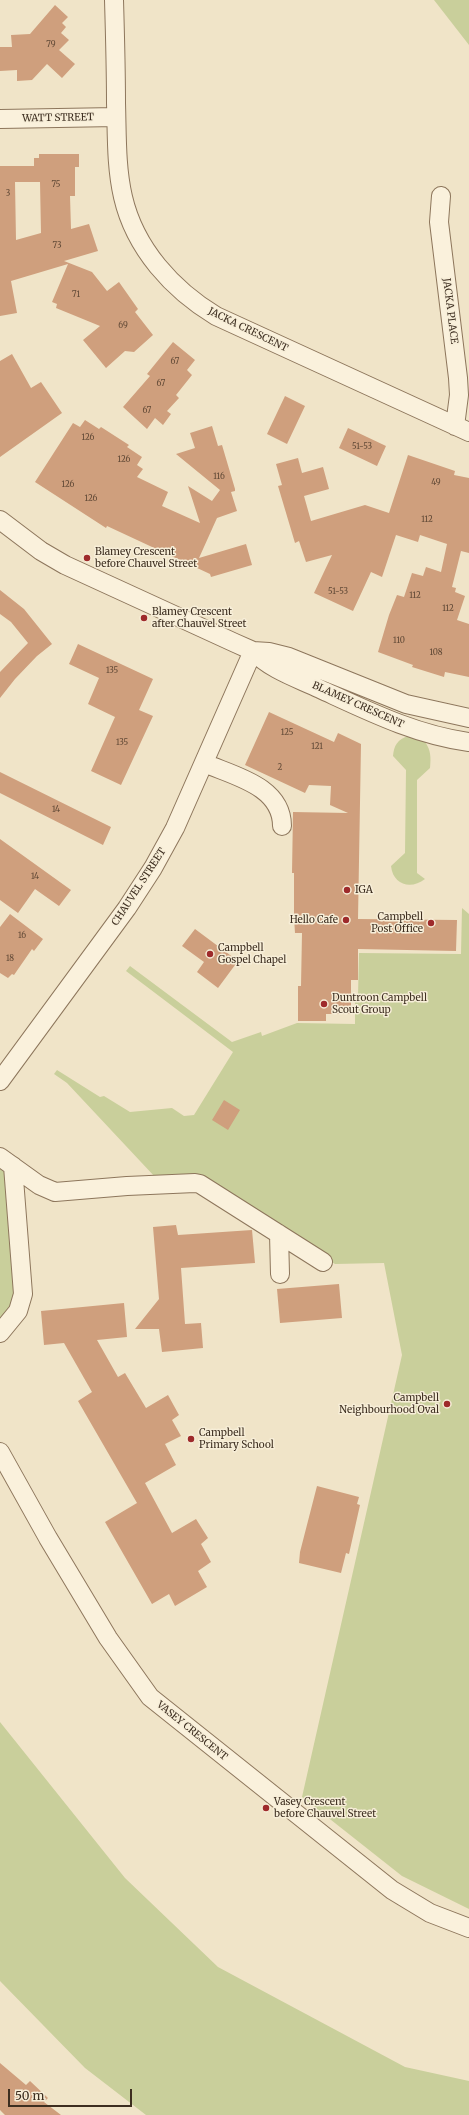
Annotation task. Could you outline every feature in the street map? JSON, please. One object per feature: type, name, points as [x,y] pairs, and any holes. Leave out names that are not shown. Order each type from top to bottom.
[{"type":"street","name":"JACKA CRESCENT","points":[[114,0],[116,117],[120,176],[129,216],[148,252],[166,276],[179,289],[216,316],[462,429]]},
{"type":"street","name":"WATT STREET","points":[[0,120],[116,117]]},
{"type":"street","name":"JACKA PLACE","points":[[441,196],[439,222],[459,389],[462,429]]},
{"type":"street","name":"BLAMEY CRESCENT","points":[[0,520],[41,551],[65,565],[253,651],[272,667],[400,724],[438,737],[469,742]]},
{"type":"street","name":"BLAMEY CRESCENT","points":[[253,651],[282,655],[421,709],[469,718]]},
{"type":"street","name":"CHAUVEL STREET","points":[[0,1080],[147,877],[166,845],[253,651]]},
{"type":"street","points":[[351,703],[358,685]]},
{"type":"street","points":[[400,724],[421,709],[438,737]]},
{"type":"street","points":[[204,762],[265,791],[278,806],[282,826]]},
{"type":"street","points":[[6,1161],[44,1188],[61,1192],[127,1186],[195,1183],[207,1187],[323,1262]]},
{"type":"street","points":[[0,1333],[18,1311],[23,1294],[6,1161]]},
{"type":"street","points":[[279,1234],[280,1274]]},
{"type":"street","name":"VASEY CRESCENT","points":[[0,1452],[48,1538],[108,1638],[150,1697],[392,1890],[430,1914],[469,1928]]},
{"type":"green space","points":[[434,0],[469,0],[469,45]]},
{"type":"green space","points":[[409,736],[425,742],[427,745],[430,754],[430,768],[417,780],[417,873],[425,879],[409,885],[404,884],[395,878],[391,866],[405,853],[406,770],[393,756],[393,752],[399,741]]},
{"type":"green space","points":[[462,908],[469,914],[469,1909],[402,1876],[302,1797],[402,1355],[384,1263],[335,1264],[200,1177],[155,1177],[67,1083],[54,1074],[57,1070],[100,1097],[104,1096],[130,1112],[172,1108],[184,1116],[194,1115],[233,1052],[126,971],[130,966],[232,1042],[261,1032],[262,1036],[297,1023],[355,1024],[355,996],[358,996],[359,953],[461,954]]},
{"type":"green space","points":[[0,1168],[5,1173],[16,1289],[11,1308],[0,1322]]},
{"type":"green space","points":[[0,1722],[125,1878],[218,1967],[405,2067],[469,2081],[469,2115],[146,2115],[85,2068],[0,1981]]},
{"type":"building","points":[[55,5],[68,17],[62,23],[66,27],[61,33],[69,40],[59,50],[75,64],[62,78],[47,64],[32,80],[17,81],[17,70],[0,71],[0,47],[12,47],[11,35],[30,34]]},
{"type":"building","points":[[39,154],[79,154],[79,167],[75,167],[75,196],[70,196],[71,229],[89,224],[98,251],[64,261],[92,272],[107,291],[119,282],[138,309],[135,312],[153,335],[134,352],[125,351],[106,368],[83,340],[100,326],[56,308],[57,304],[52,302],[68,264],[11,281],[17,313],[0,316],[0,166],[34,166],[34,158],[39,158]],"holes":[[[15,182],[40,182],[41,233],[16,240]]]},
{"type":"building","points":[[173,342],[195,360],[187,370],[192,375],[176,395],[179,398],[167,411],[171,414],[163,425],[155,418],[147,429],[123,407],[150,376],[147,374]]},
{"type":"building","points":[[12,354],[31,388],[41,382],[62,413],[0,457],[0,361]]},
{"type":"building","points":[[285,396],[305,406],[287,444],[267,434]]},
{"type":"building","points":[[85,420],[99,429],[101,427],[129,445],[127,447],[142,457],[137,465],[143,469],[137,477],[168,492],[162,506],[200,523],[188,486],[212,501],[220,490],[176,454],[195,448],[190,433],[212,426],[218,446],[222,445],[235,489],[235,491],[231,492],[237,511],[217,518],[199,558],[246,544],[252,565],[211,577],[210,574],[107,526],[106,528],[35,482],[73,423],[80,427]]},
{"type":"building","points":[[348,428],[386,446],[377,466],[339,448]]},
{"type":"building","points":[[408,455],[455,471],[454,475],[469,478],[469,553],[461,551],[452,587],[456,588],[455,592],[465,596],[457,620],[469,624],[469,677],[445,672],[444,677],[412,667],[413,665],[378,652],[389,615],[397,595],[404,597],[412,573],[423,576],[426,567],[441,572],[447,544],[420,535],[418,542],[396,535],[382,577],[371,572],[353,611],[314,593],[332,555],[306,562],[299,541],[295,543],[278,486],[282,485],[276,464],[298,458],[302,473],[323,467],[329,489],[304,496],[311,521],[365,505],[389,513]]},
{"type":"building","points":[[0,590],[24,609],[52,644],[37,656],[15,679],[0,698],[0,672],[28,643],[11,622],[0,614]]},
{"type":"building","points":[[78,644],[153,679],[139,710],[153,716],[121,785],[91,771],[115,717],[88,704],[99,678],[69,664]]},
{"type":"building","points":[[269,712],[334,742],[338,733],[361,744],[358,919],[457,920],[456,951],[358,949],[358,980],[351,980],[351,1014],[326,1014],[326,1021],[298,1021],[298,986],[301,986],[302,933],[295,933],[294,873],[292,873],[293,812],[348,813],[330,805],[331,786],[309,785],[305,793],[245,765]]},
{"type":"building","points":[[0,772],[111,827],[103,845],[0,793]]},
{"type":"building","points":[[0,839],[71,890],[59,906],[35,889],[18,913],[0,900]]},
{"type":"building","points":[[10,914],[43,939],[34,951],[32,949],[14,975],[12,974],[8,978],[0,973],[0,927]]},
{"type":"building","name":"Campbell Gospel Chapel","points":[[195,929],[238,961],[218,988],[197,972],[204,962],[182,946]]},
{"type":"building","points":[[224,1100],[240,1110],[228,1130],[212,1120]]},
{"type":"building","points":[[176,1225],[178,1235],[252,1230],[255,1263],[181,1268],[185,1324],[201,1323],[203,1348],[162,1352],[159,1329],[135,1329],[159,1299],[153,1227]]},
{"type":"building","points":[[339,1284],[342,1318],[280,1323],[277,1289]]},
{"type":"building","points":[[124,1303],[127,1337],[97,1340],[118,1377],[125,1373],[146,1408],[168,1395],[179,1415],[172,1420],[181,1436],[165,1444],[176,1465],[145,1483],[172,1533],[196,1519],[208,1538],[201,1544],[211,1562],[198,1571],[207,1587],[175,1606],[169,1594],[152,1604],[105,1522],[137,1503],[78,1401],[92,1392],[64,1343],[44,1345],[41,1311]]},
{"type":"building","points":[[317,1486],[359,1497],[357,1504],[360,1505],[349,1554],[346,1553],[341,1573],[299,1563],[300,1552]]},
{"type":"building","points":[[0,2063],[26,2085],[30,2081],[48,2098],[44,2102],[61,2115],[5,2115],[0,2110]]},
{"type":"place","name":"Blamey Crescent before Chauvel Street","points":[[87,558]]},
{"type":"place","name":"Blamey Crescent after Chauvel Street","points":[[144,618]]},
{"type":"place","name":"IGA","points":[[347,890]]},
{"type":"place","name":"Hello Cafe","points":[[346,920]]},
{"type":"place","name":"Campbell Post Office","points":[[431,923]]},
{"type":"place","name":"Campbell Gospel Chapel","points":[[210,954]]},
{"type":"place","name":"Duntroon Campbell Scout Group","points":[[324,1004]]},
{"type":"place","name":"Campbell Neighbourhood Oval","points":[[447,1404]]},
{"type":"place","name":"Campbell Primary School","points":[[191,1439]]},
{"type":"place","name":"Vasey Crescent before Chauvel Street","points":[[266,1808]]}]
